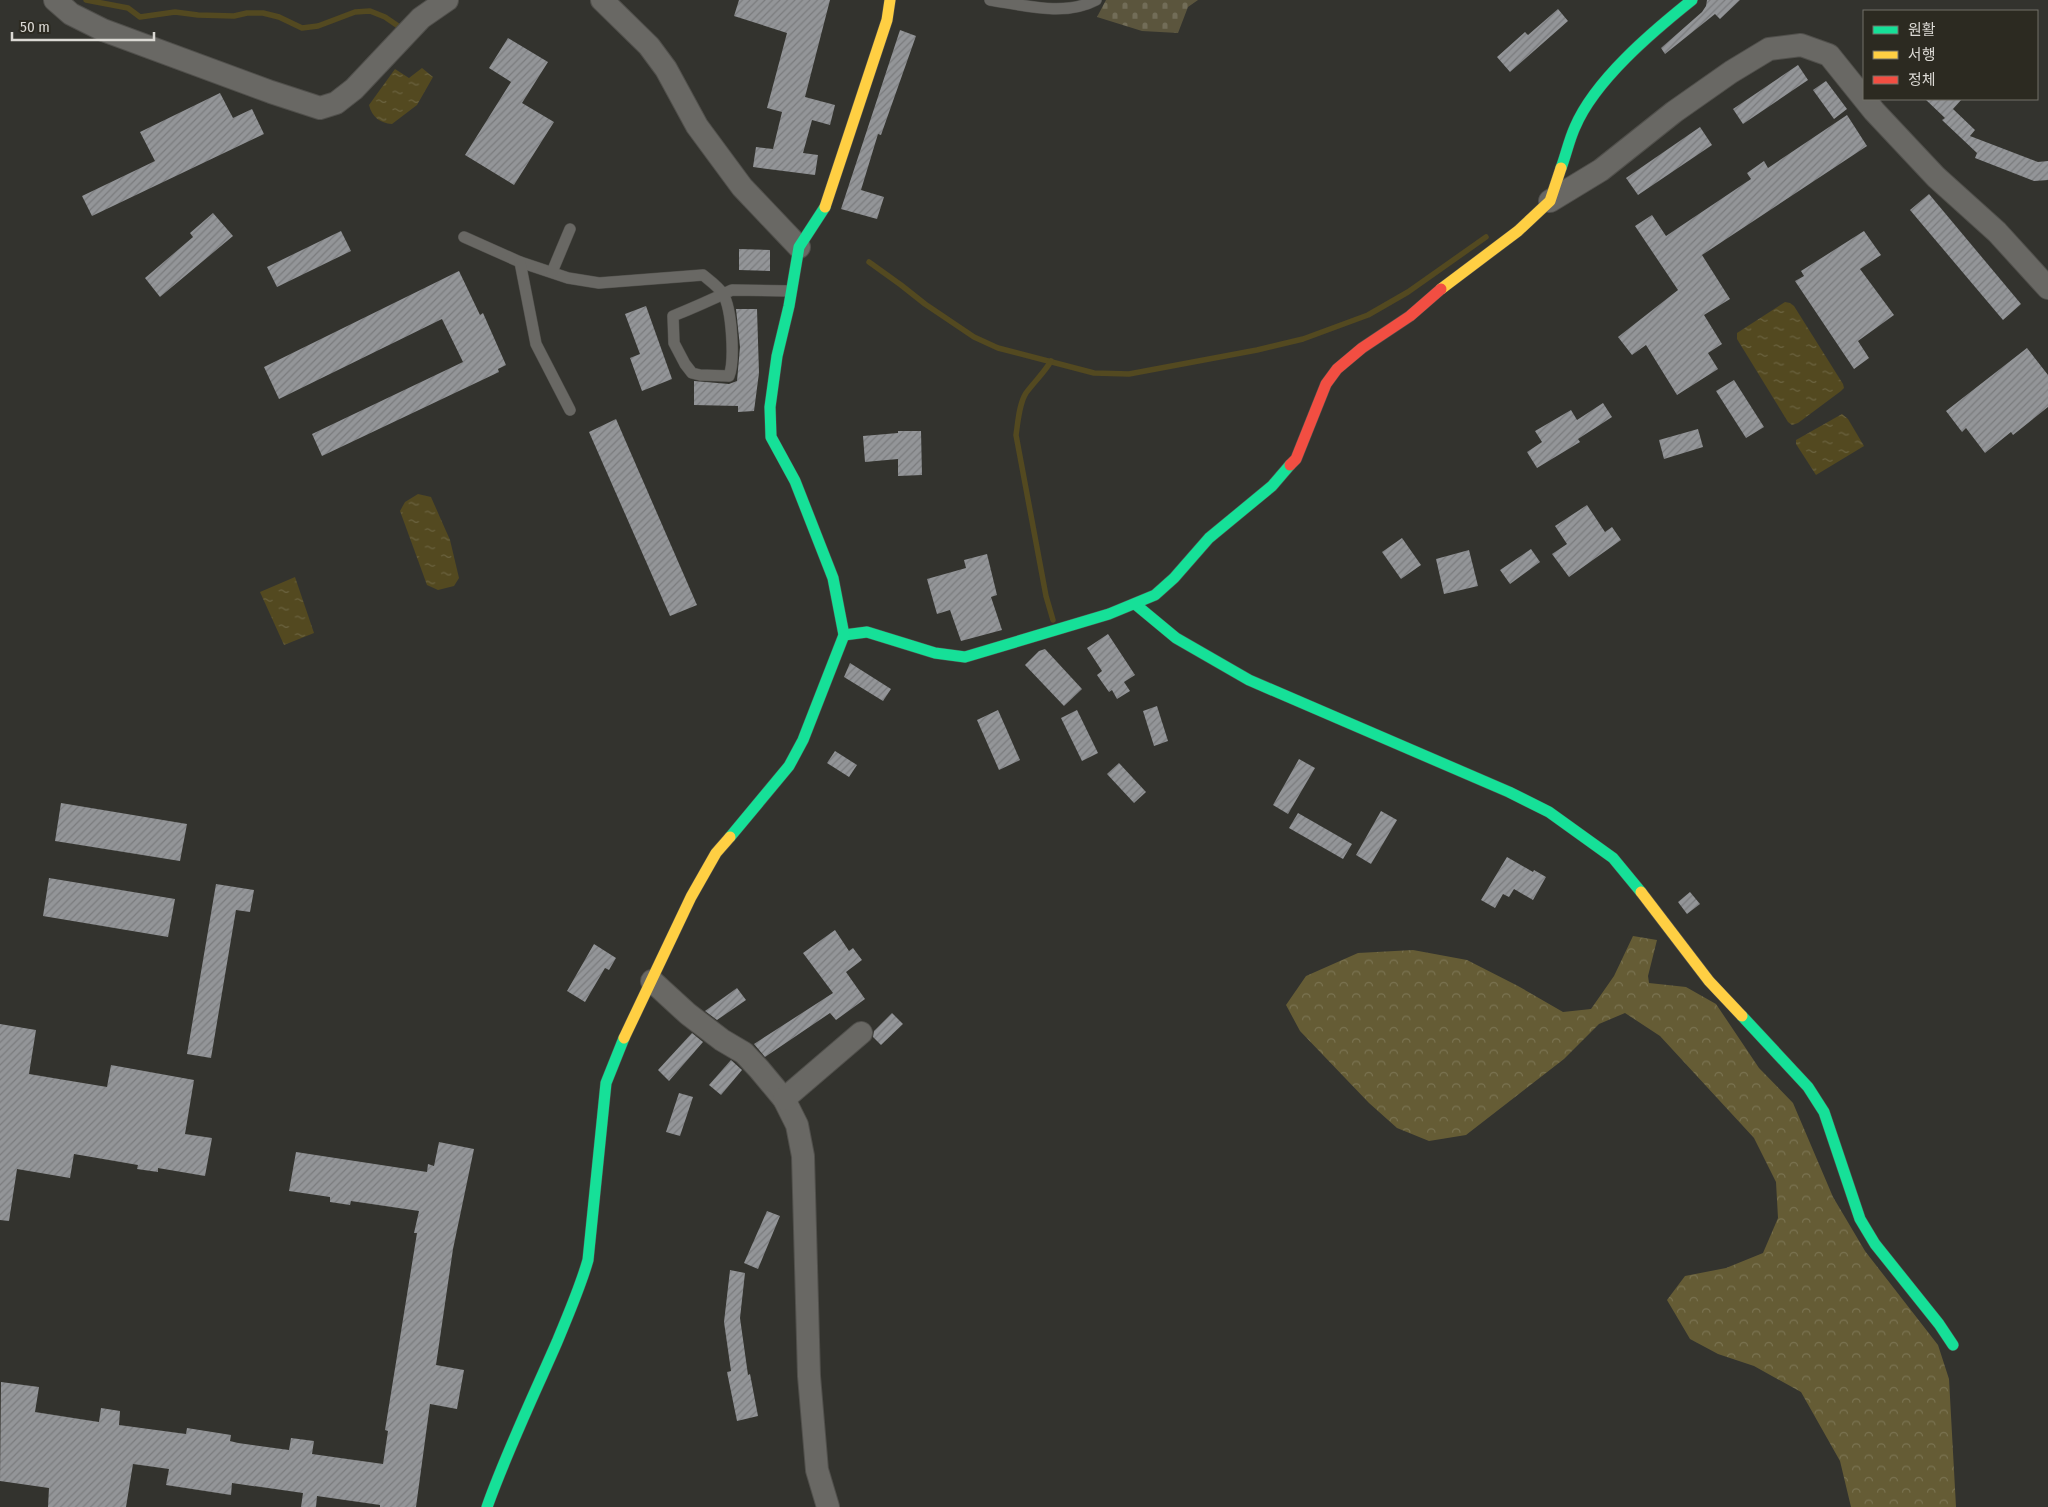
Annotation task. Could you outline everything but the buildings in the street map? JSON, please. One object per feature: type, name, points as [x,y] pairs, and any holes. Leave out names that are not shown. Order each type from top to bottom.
[{"type":"street","points":[[55,0],[71,14],[103,30],[271,92],[320,108],[336,103],[354,89],[422,18],[447,0]]},
{"type":"street","points":[[602,0],[649,46],[666,70],[697,126],[742,187],[799,248]]},
{"type":"street","points":[[1550,201],[1575,127],[1591,99],[1610,76],[1665,22],[1692,0]]},
{"type":"street","points":[[487,1507],[584,1276],[588,1260],[606,1083],[618,1051],[691,897],[716,853],[789,766],[803,740],[844,635],[834,578],[795,481],[772,437],[770,407],[777,356],[799,248],[826,206],[893,1]]},
{"type":"street","points":[[844,635],[867,632],[936,653],[964,657],[1100,617],[1155,595],[1174,578],[1209,538],[1272,486],[1296,459],[1326,384],[1337,369],[1362,348],[1410,316],[1434,294],[1518,231],[1550,201],[1601,170],[1674,112],[1731,72],[1769,49],[1801,45],[1829,55],[1863,97]]},
{"type":"street","points":[[1865,100],[1930,171],[1997,232],[2048,288]]},
{"type":"street","points":[[1135,604],[1176,638],[1249,680],[1509,792],[1549,812],[1613,858],[1641,891],[1709,981],[1808,1087],[1824,1112],[1860,1219],[1875,1244],[1953,1345]]},
{"type":"street","points":[[652,981],[688,1014],[722,1040],[744,1053],[784,1099],[797,1125],[803,1156],[809,1376],[817,1470],[828,1507]]},
{"type":"street","points":[[784,1099],[861,1033]]},
{"type":"lane","points":[[990,0],[1042,8],[1070,8],[1096,0]]},
{"type":"lane","points":[[552,272],[570,229]]},
{"type":"lane","points":[[464,238],[520,262],[568,278],[599,283],[703,275],[723,294],[731,324],[733,367],[729,376],[700,375],[692,373],[674,343],[674,316],[723,294],[732,290],[791,291]]},
{"type":"lane","points":[[520,262],[536,344],[570,410]]},
{"type":"green space","points":[[1106,0],[1198,0],[1188,7],[1178,33],[1142,31],[1097,17]]},
{"type":"green space","points":[[1633,936],[1657,940],[1648,976],[1649,983],[1686,987],[1716,1004],[1759,1068],[1793,1103],[1833,1197],[1865,1251],[1938,1345],[1949,1379],[1956,1507],[1851,1507],[1840,1461],[1801,1392],[1754,1366],[1718,1354],[1690,1339],[1667,1300],[1685,1276],[1726,1268],[1763,1253],[1778,1218],[1776,1182],[1754,1138],[1660,1036],[1625,1013],[1599,1024],[1564,1059],[1466,1135],[1429,1141],[1397,1128],[1369,1103],[1300,1031],[1286,1005],[1306,976],[1358,953],[1413,950],[1467,960],[1563,1012],[1591,1009],[1614,976]]},
{"type":"water","points":[[422,68],[433,77],[417,105],[392,124],[377,119],[369,105],[395,69],[409,78]]},
{"type":"water","points":[[1785,302],[1794,306],[1844,388],[1798,423],[1792,425],[1788,422],[1737,339],[1737,333]]},
{"type":"water","points":[[1842,414],[1848,419],[1864,446],[1816,475],[1796,444],[1796,440]]},
{"type":"water","points":[[418,494],[431,497],[450,540],[459,578],[454,586],[438,590],[427,585],[400,511],[405,502]]},
{"type":"water","points":[[295,577],[314,633],[284,645],[260,592]]},
{"type":"waterway","points":[[86,0],[128,8],[140,17],[175,12],[234,16],[247,13],[263,13],[279,17],[302,28],[318,26],[355,12],[370,11],[385,17],[401,28]]},
{"type":"waterway","points":[[869,262],[925,304],[974,337],[998,348],[1094,373],[1129,374],[1257,350],[1303,339],[1368,315],[1408,292],[1486,237]]},
{"type":"waterway","points":[[1051,361],[1024,397],[1019,413],[1016,435],[1046,596],[1053,620]]},
{"type":"traffic: fast","points":[[1561,168],[1575,127],[1584,109],[1596,92],[1626,58],[1692,0]]},
{"type":"traffic: fast","points":[[730,837],[789,766],[803,740],[844,635],[833,578],[795,481],[771,437],[770,407],[777,356],[789,306],[799,247],[825,207]]},
{"type":"traffic: fast","points":[[844,635],[867,632],[935,653],[965,657],[1109,614],[1155,595],[1174,578],[1209,538],[1272,486],[1290,465]]},
{"type":"traffic: fast","points":[[1135,604],[1176,638],[1249,680],[1509,792],[1549,812],[1613,858],[1641,892]]},
{"type":"traffic: fast","points":[[1742,1016],[1808,1087],[1824,1112],[1860,1219],[1875,1244],[1939,1324],[1953,1345]]},
{"type":"traffic: fast","points":[[487,1507],[570,1312],[588,1260],[606,1083],[624,1038]]},
{"type":"traffic: slow","points":[[825,207],[887,20],[890,0]]},
{"type":"traffic: slow","points":[[1441,289],[1518,231],[1550,201],[1561,168]]},
{"type":"traffic: slow","points":[[624,1038],[691,897],[716,853],[730,837]]},
{"type":"traffic: slow","points":[[1641,892],[1709,981],[1742,1016]]},
{"type":"traffic: jam","points":[[1290,465],[1296,459],[1326,384],[1337,369],[1362,348],[1410,316],[1441,289]]}]
